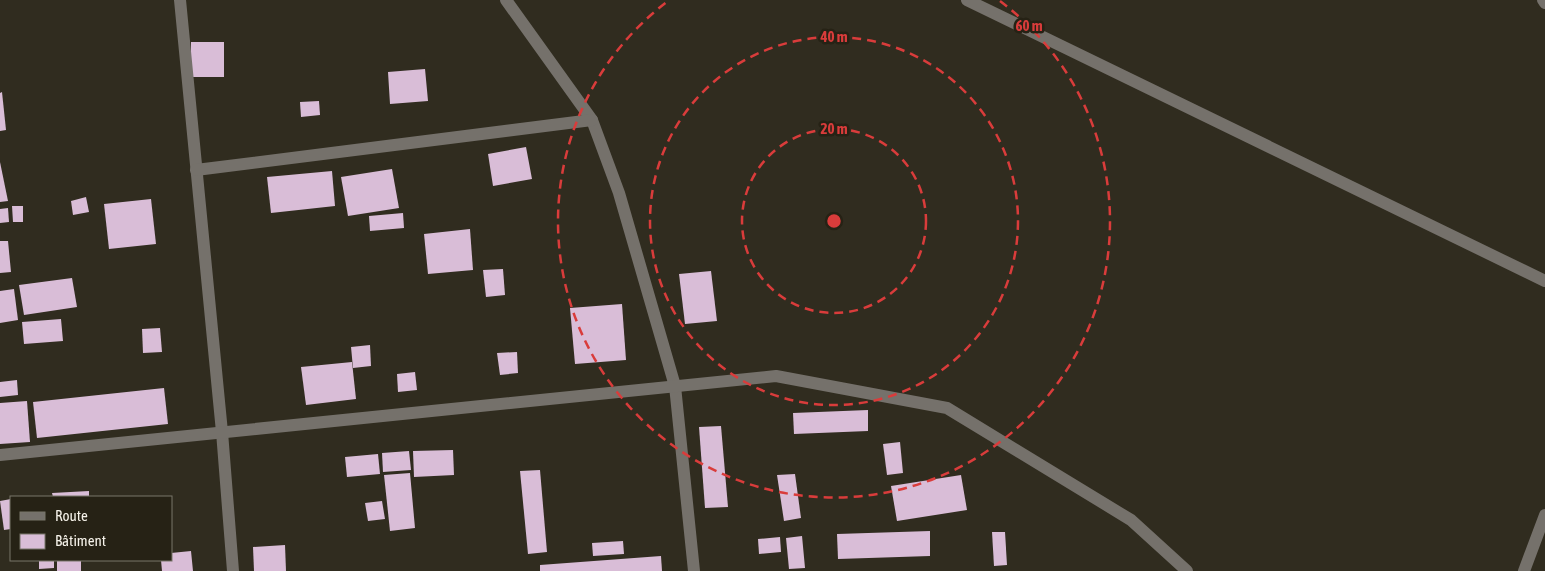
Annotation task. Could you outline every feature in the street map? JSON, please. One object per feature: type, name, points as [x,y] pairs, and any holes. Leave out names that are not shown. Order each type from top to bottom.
[{"type":"street","points":[[180,0],[222,432],[233,571]]},
{"type":"street","points":[[506,0],[592,120],[619,193],[674,386],[694,571]]},
{"type":"street","points":[[967,0],[1545,280]]},
{"type":"street","points":[[196,170],[592,120]]},
{"type":"street","points":[[0,455],[776,376],[947,408],[1132,520],[1187,571]]},
{"type":"street","points":[[1524,571],[1545,515]]},
{"type":"building","points":[[191,42],[224,42],[224,77],[191,77]]},
{"type":"building","points":[[425,69],[428,101],[390,104],[388,72]]},
{"type":"building","points":[[2,92],[6,130],[0,131],[0,93]]},
{"type":"building","points":[[319,101],[320,115],[301,117],[300,102]]},
{"type":"building","points":[[526,147],[532,179],[493,186],[488,154]]},
{"type":"building","points":[[0,162],[8,201],[0,202]]},
{"type":"building","points":[[392,169],[399,208],[348,216],[341,177]]},
{"type":"building","points":[[332,171],[335,206],[271,213],[267,177]]},
{"type":"building","points":[[86,197],[89,212],[73,215],[71,201]]},
{"type":"building","points":[[151,199],[156,244],[109,249],[104,204]]},
{"type":"building","points":[[12,206],[23,206],[23,222],[13,222]]},
{"type":"building","points":[[8,208],[9,222],[0,223],[0,209]]},
{"type":"building","points":[[403,213],[404,228],[370,231],[369,216]]},
{"type":"building","points":[[470,229],[473,270],[428,274],[424,234]]},
{"type":"building","points":[[0,241],[8,241],[11,272],[0,273]]},
{"type":"building","points":[[503,269],[505,295],[486,297],[483,270]]},
{"type":"building","points":[[711,271],[717,321],[685,324],[679,274]]},
{"type":"building","points":[[72,278],[77,307],[24,315],[19,285]]},
{"type":"building","points":[[14,289],[18,320],[0,323],[0,291]]},
{"type":"building","points":[[622,304],[626,360],[575,364],[570,308]]},
{"type":"building","points":[[61,319],[63,341],[24,344],[22,322]]},
{"type":"building","points":[[160,328],[162,352],[143,353],[142,329]]},
{"type":"building","points":[[370,345],[371,366],[353,368],[351,347]]},
{"type":"building","points":[[517,352],[518,373],[500,375],[497,353]]},
{"type":"building","points":[[352,362],[356,399],[306,405],[301,367]]},
{"type":"building","points":[[415,372],[417,390],[398,392],[397,374]]},
{"type":"building","points":[[17,380],[18,395],[0,397],[0,382]]},
{"type":"building","points":[[164,388],[168,424],[37,438],[33,402]]},
{"type":"building","points":[[27,401],[30,442],[0,444],[0,403]]},
{"type":"building","points":[[868,410],[868,431],[794,434],[793,413]]},
{"type":"building","points":[[721,426],[728,507],[705,508],[699,427]]},
{"type":"building","points":[[900,442],[903,473],[887,475],[883,444]]},
{"type":"building","points":[[453,450],[454,475],[414,477],[413,451]]},
{"type":"building","points":[[409,451],[411,470],[383,472],[382,453]]},
{"type":"building","points":[[378,454],[380,474],[347,477],[345,457]]},
{"type":"building","points":[[540,470],[547,552],[528,554],[520,471]]},
{"type":"building","points":[[410,473],[415,528],[390,531],[384,475]]},
{"type":"building","points":[[795,474],[801,518],[784,521],[777,475]]},
{"type":"building","points":[[961,475],[967,510],[897,521],[891,486]]},
{"type":"building","points":[[89,491],[89,496],[53,496],[52,493]]},
{"type":"building","points":[[10,499],[10,529],[4,530],[0,501]]},
{"type":"building","points":[[382,501],[385,519],[368,521],[365,503]]},
{"type":"building","points":[[930,531],[930,556],[838,559],[837,534]]},
{"type":"building","points":[[992,532],[1005,532],[1007,565],[994,566]]},
{"type":"building","points":[[802,536],[805,568],[789,569],[786,538]]},
{"type":"building","points":[[780,537],[781,552],[759,554],[758,539]]},
{"type":"building","points":[[623,541],[624,554],[593,556],[592,543]]},
{"type":"building","points":[[285,545],[286,571],[254,571],[253,547]]},
{"type":"building","points":[[191,551],[193,571],[162,571],[161,561],[172,561],[172,553]]},
{"type":"building","points":[[661,556],[662,571],[540,571],[540,565]]},
{"type":"building","points":[[39,561],[54,561],[54,568],[39,569]]},
{"type":"building","points":[[57,561],[81,561],[81,571],[57,571]]}]
